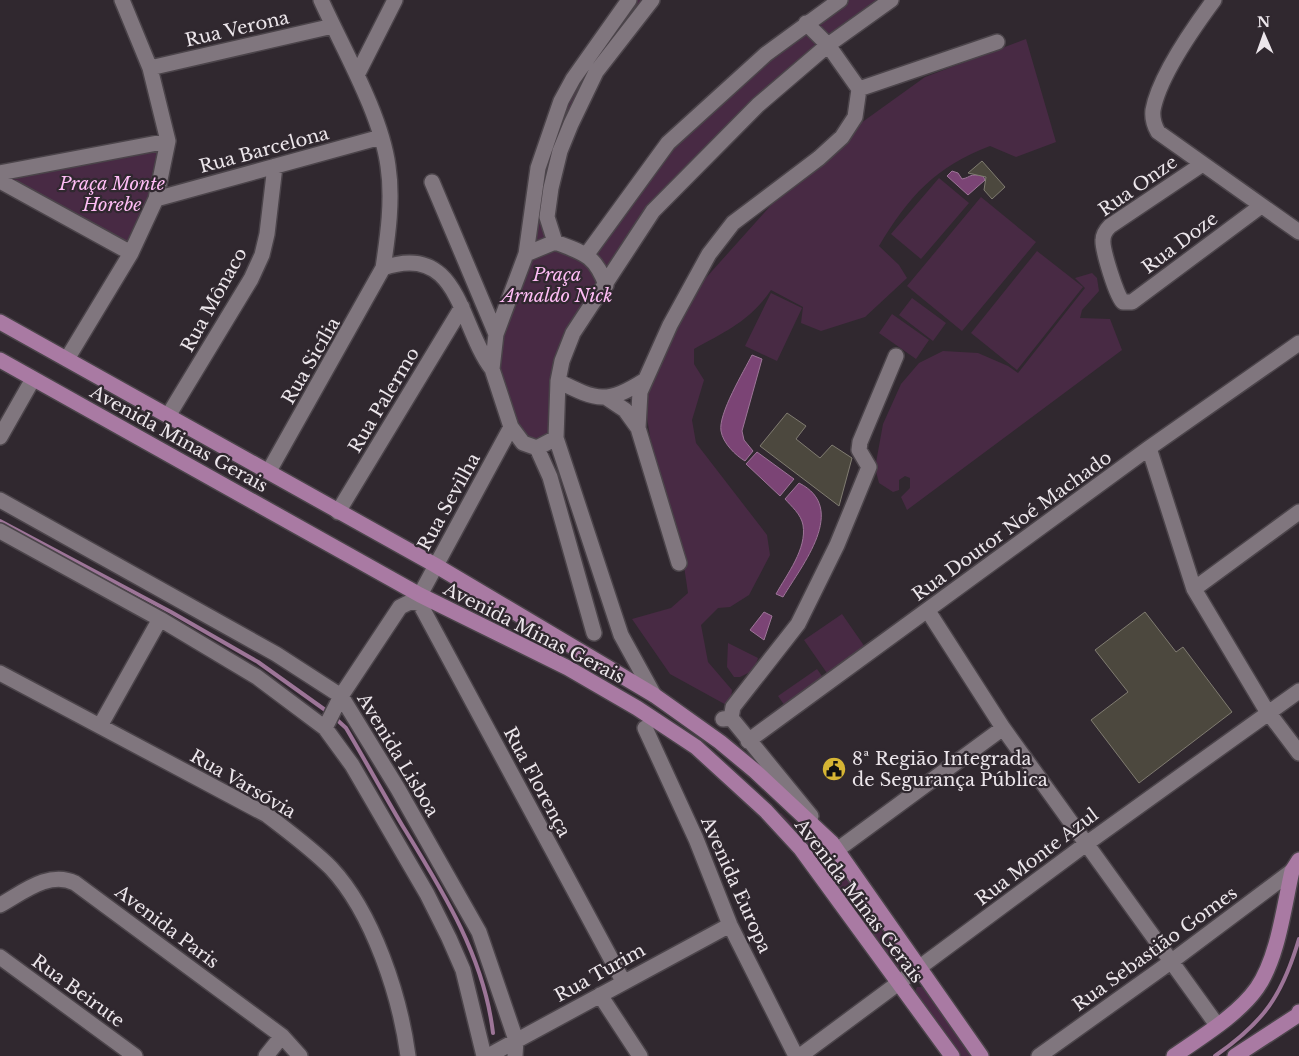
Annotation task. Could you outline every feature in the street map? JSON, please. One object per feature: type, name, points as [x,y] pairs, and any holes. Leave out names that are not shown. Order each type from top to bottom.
[{"type":"main road","name":"Avenida Minas Gerais","points":[[0,322],[435,565],[654,695],[755,770],[834,847],[918,970],[981,1056]]},
{"type":"main road","name":"Avenida Minas Gerais","points":[[0,360],[418,599],[568,668],[637,708],[696,747],[766,811],[801,849],[952,1056]]},
{"type":"main road","points":[[1174,1056],[1217,1025],[1248,998],[1264,976],[1273,951],[1295,865]]},
{"type":"main road","points":[[1237,1055],[1299,1014]]},
{"type":"street","points":[[67,359],[132,253],[156,199],[168,141],[150,68],[122,0]]},
{"type":"street","name":"Rua Sicília","points":[[269,472],[383,268],[389,232],[388,166],[381,137],[356,75],[321,0]]},
{"type":"street","points":[[356,75],[395,0]]},
{"type":"street","points":[[492,369],[496,334],[526,254],[538,168],[561,101],[573,79],[629,0]]},
{"type":"street","points":[[555,242],[547,217],[551,188],[560,151],[596,72],[652,0]]},
{"type":"street","points":[[587,254],[668,143],[766,54],[840,0]]},
{"type":"street","points":[[654,695],[621,635],[556,438],[558,381],[562,361],[573,333],[606,285],[630,243],[653,211],[758,105],[828,45],[891,0]]},
{"type":"street","points":[[1214,0],[1166,75],[1153,111],[1153,122],[1158,132],[1299,232]]},
{"type":"street","points":[[638,428],[640,392],[670,326],[709,254],[733,223],[819,158],[842,137],[855,117],[859,89],[828,45],[806,23]]},
{"type":"street","name":"Rua Verona","points":[[150,68],[333,26]]},
{"type":"street","points":[[859,89],[997,42]]},
{"type":"street","name":"Rua Barcelona","points":[[156,199],[381,137]]},
{"type":"street","points":[[0,172],[168,141]]},
{"type":"street","name":"Rua Onze","points":[[1120,300],[1103,243],[1105,232],[1110,226],[1201,164]]},
{"type":"street","name":"Rua Mônaco","points":[[168,416],[250,279],[262,255],[267,234],[275,166]]},
{"type":"street","points":[[0,181],[132,253]]},
{"type":"street","points":[[432,182],[496,334]]},
{"type":"street","name":"Rua Doze","points":[[1120,300],[1127,303],[1132,302],[1260,206]]},
{"type":"street","points":[[526,254],[555,242],[587,254],[600,268],[606,285]]},
{"type":"street","points":[[383,268],[395,264],[425,264],[433,267],[447,281],[462,307],[483,356],[492,369],[511,427],[523,443],[537,448],[550,477],[594,633]]},
{"type":"street","name":"Rua Palermo","points":[[338,512],[462,307]]},
{"type":"street","name":"Rua Doutor Noé Machado","points":[[748,741],[1149,448],[1299,343]]},
{"type":"street","name":"Avenida Minas Gerais","points":[[834,847],[729,715],[798,624],[837,545],[869,467],[858,450],[860,442],[896,356]]},
{"type":"street","points":[[0,437],[33,379]]},
{"type":"street","points":[[607,398],[628,391],[645,380]]},
{"type":"street","points":[[558,381],[582,393],[607,398],[625,410],[638,428],[679,563]]},
{"type":"street","name":"Rua Sevilha","points":[[418,599],[511,427]]},
{"type":"street","points":[[537,448],[556,438]]},
{"type":"street","points":[[1149,448],[1194,589],[1269,713],[1299,753]]},
{"type":"street","name":"Avenida Lisboa","points":[[0,500],[276,654],[341,696],[398,788],[475,925],[516,1040],[515,1056]]},
{"type":"street","points":[[1194,589],[1299,512]]},
{"type":"street","points":[[0,531],[160,619],[257,677],[325,728],[352,765],[427,894],[449,938],[463,970],[484,1056]]},
{"type":"street","points":[[325,728],[341,696],[400,607],[418,599]]},
{"type":"street","name":"Rua Florença","points":[[418,599],[623,981]]},
{"type":"street","points":[[928,611],[1003,728],[1217,1025]]},
{"type":"street","points":[[100,726],[160,619]]},
{"type":"street","name":"Rua Varsóvia","points":[[0,673],[266,815],[302,842],[332,870],[349,893],[372,933],[397,997],[404,1024],[408,1056]]},
{"type":"street","name":"Rua Monte Azul","points":[[800,1056],[1086,844],[1299,691]]},
{"type":"street","name":"Avenida Europa","points":[[645,728],[696,839],[730,925],[796,1056]]},
{"type":"street","points":[[834,847],[1003,728]]},
{"type":"street","name":"Rua Sebastião Gomes","points":[[1039,1056],[1172,961],[1295,865]]},
{"type":"street","name":"Avenida Paris","points":[[0,905],[51,879],[67,879],[86,890],[282,1036],[300,1056]]},
{"type":"street","name":"Rua Turim","points":[[488,1056],[623,981],[730,925]]},
{"type":"street","name":"Rua Beirute","points":[[0,957],[132,1055]]},
{"type":"street","points":[[600,995],[640,1056]]},
{"type":"street","points":[[266,1056],[282,1036]]},
{"type":"green space","name":"Praça Arnaldo Nick","points":[[628,0],[652,0],[596,72],[551,188],[555,242],[587,254],[668,143],[840,0],[891,0],[828,45],[653,211],[573,333],[556,438],[523,442],[492,369],[526,254],[538,168],[561,101]]},
{"type":"green space","points":[[1026,39],[1056,142],[1016,157],[990,146],[954,163],[925,185],[901,212],[879,246],[899,265],[907,278],[865,317],[821,331],[801,323],[803,307],[771,290],[746,318],[694,349],[694,364],[704,380],[692,420],[696,443],[767,535],[770,555],[749,595],[730,607],[718,608],[701,625],[708,662],[732,690],[730,707],[670,674],[632,619],[671,608],[688,593],[672,513],[656,466],[646,412],[647,388],[660,357],[704,280],[780,195],[861,123],[925,77]]},
{"type":"green space","name":"Praça Monte Horebe","points":[[168,141],[131,253],[0,173]]},
{"type":"green space","points":[[939,178],[969,203],[921,259],[891,234]]},
{"type":"green space","points":[[981,197],[1036,242],[962,331],[907,286]]},
{"type":"green space","points":[[1037,251],[1083,287],[1017,370],[971,333]]},
{"type":"green space","points":[[1092,273],[1097,278],[1099,291],[1082,310],[1080,318],[1110,319],[1122,350],[907,510],[901,497],[910,488],[910,478],[905,476],[899,480],[899,490],[893,492],[879,483],[875,468],[883,424],[901,384],[919,363],[943,351],[978,353],[1008,366],[1018,373],[1085,288],[1075,278]]},
{"type":"green space","points":[[771,293],[802,308],[777,361],[745,346]]},
{"type":"green space","points":[[912,298],[946,323],[933,341],[899,315]]},
{"type":"green space","points":[[892,314],[929,340],[916,359],[879,333]]},
{"type":"green space","points":[[842,614],[867,650],[829,676],[804,640]]},
{"type":"green space","points":[[728,643],[758,658],[754,670],[740,677],[734,677],[727,667]]},
{"type":"green space","points":[[817,669],[824,679],[785,706],[778,696]]},
{"type":"green space","points":[[781,813],[849,881],[907,969],[897,973],[779,814]]},
{"type":"green space","points":[[917,987],[922,987],[973,1056],[960,1056],[914,994]]},
{"type":"shaded area","points":[[952,171],[958,173],[962,179],[975,175],[983,176],[985,180],[968,195],[947,176]]},
{"type":"shaded area","points":[[752,355],[762,359],[742,431],[744,440],[753,451],[745,461],[727,444],[722,435],[721,424],[727,404]]},
{"type":"shaded area","points":[[757,452],[794,479],[780,496],[746,464]]},
{"type":"shaded area","points":[[799,483],[813,494],[820,507],[821,522],[810,553],[783,597],[776,594],[795,561],[802,543],[803,534],[803,525],[800,517],[785,499]]},
{"type":"shaded area","points":[[764,612],[772,616],[764,640],[750,630]]},
{"type":"building","points":[[982,161],[1005,187],[992,199],[984,190],[986,177],[968,173]]},
{"type":"building","points":[[787,413],[806,426],[796,439],[820,458],[832,445],[852,458],[839,506],[760,446]]},
{"type":"building","points":[[1145,612],[1176,652],[1183,647],[1232,712],[1139,783],[1091,720],[1128,692],[1095,650]]},
{"type":"waterway","points":[[0,521],[171,612],[258,662],[328,712]]},
{"type":"waterway","points":[[335,718],[346,728],[432,874],[459,924],[481,977],[493,1033]]},
{"type":"waterway","points":[[1215,1056],[1232,1044],[1259,1019],[1269,1006],[1286,977],[1299,939]]},
{"type":"place","name":"8ª Região Integrada de Segurança Pública","points":[[834,769]]}]
